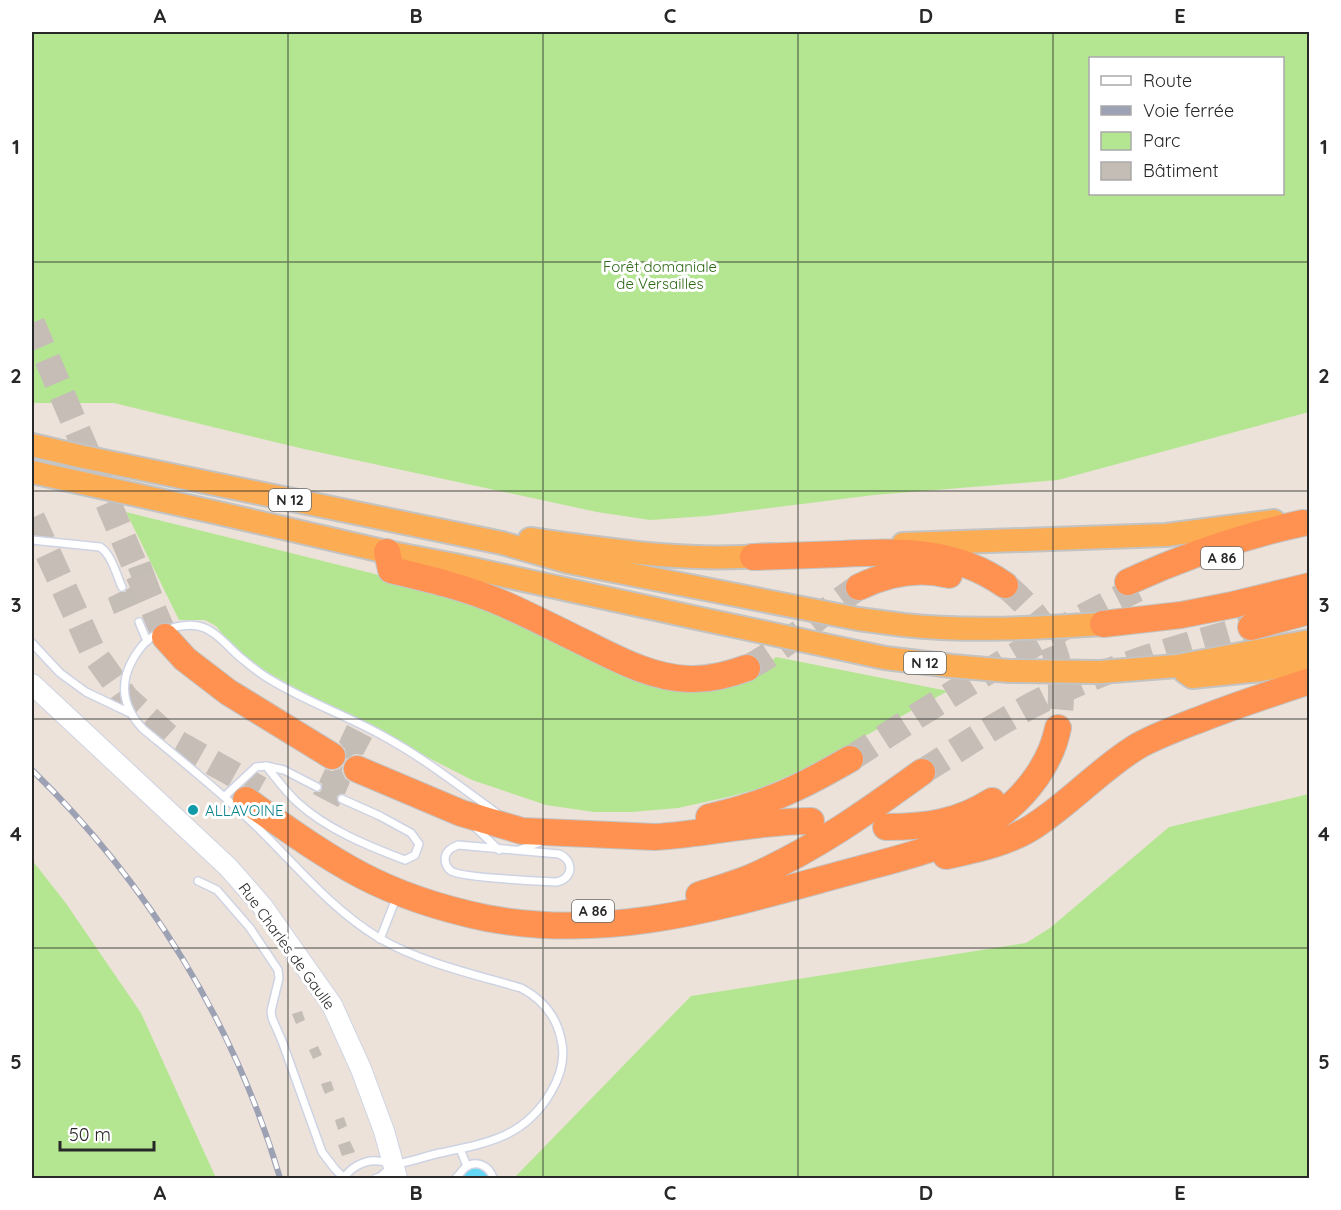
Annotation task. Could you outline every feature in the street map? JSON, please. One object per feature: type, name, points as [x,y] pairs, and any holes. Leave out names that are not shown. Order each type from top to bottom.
[{"type":"highway","points":[[32,434],[62,441],[79,456]]},
{"type":"highway","name":"N 12","points":[[32,445],[502,543],[568,562],[765,602],[892,623],[948,627],[1035,628],[1103,624],[1181,615],[1310,586]]},
{"type":"highway","name":"N 12","points":[[32,472],[387,552],[885,658],[1009,671],[1100,672],[1177,666],[1310,641]]},
{"type":"highway","points":[[753,557],[874,545],[1166,535],[1283,520],[1304,525]]},
{"type":"highway","name":"A 86","points":[[1133,585],[1248,550],[1304,525]]},
{"type":"highway","points":[[502,543],[525,538],[647,555],[684,556],[753,557],[882,552],[917,553],[940,557],[985,572],[998,590],[942,573],[924,571],[890,575],[859,587]]},
{"type":"highway","points":[[387,552],[391,570],[474,592],[648,671],[675,678],[705,679],[720,677],[747,668]]},
{"type":"highway","points":[[1251,627],[1310,611]]},
{"type":"highway","points":[[156,639],[228,692],[332,756]]},
{"type":"highway","points":[[1177,666],[1192,677],[1310,662]]},
{"type":"highway","points":[[249,788],[336,861],[398,892],[429,903],[484,917],[540,925],[620,924],[658,919],[847,879],[1009,839],[1040,822],[1138,747],[1209,716],[1310,681]]},
{"type":"highway","points":[[764,895],[924,851],[965,836],[982,827],[1012,806],[1044,764],[1056,738],[1051,727],[1034,748],[1019,776],[994,800],[964,816],[946,822],[928,826],[886,827]]},
{"type":"highway","points":[[357,769],[520,841],[569,834],[658,827],[748,807],[784,793],[850,759]]},
{"type":"highway","name":"A 86","points":[[249,788],[342,848],[403,878],[461,897],[518,908],[556,911],[630,908],[664,903],[750,878],[811,848],[922,772]]},
{"type":"highway","points":[[569,834],[676,836],[786,821],[811,821]]},
{"type":"main road","name":"Rue Charles de Gaulle","points":[[32,684],[228,867],[263,907],[332,1005],[361,1069],[384,1131],[395,1171]]},
{"type":"lane","points":[[32,540],[100,546],[109,557],[122,588]]},
{"type":"lane","points":[[139,622],[156,639]]},
{"type":"lane","points":[[342,799],[411,833],[419,844],[415,855],[405,860],[376,850],[333,828],[296,802],[249,788],[143,729],[126,704],[125,681],[132,661],[164,631],[192,624],[202,626],[271,680],[397,744],[428,764],[520,841],[563,855],[569,862],[570,872],[564,879],[556,882],[496,878],[451,871],[446,863],[447,853],[458,845],[500,850],[520,841]]},
{"type":"lane","points":[[32,643],[60,673],[86,692],[130,713]]},
{"type":"lane","points":[[249,788],[284,770],[317,787]]},
{"type":"lane","points":[[249,788],[279,849],[345,915],[381,939],[420,958],[521,988],[533,994],[552,1015],[559,1029],[564,1057],[561,1071],[556,1084],[534,1116],[506,1136],[460,1149],[376,1179]]},
{"type":"lane","points":[[461,813],[500,850]]},
{"type":"lane","points":[[198,881],[217,890],[250,928],[278,970],[279,978],[271,1011],[272,1017],[322,1152],[334,1169],[344,1178],[356,1166],[375,1160],[395,1171]]},
{"type":"lane","points":[[381,939],[398,892]]},
{"type":"lane","points":[[460,1149],[468,1166]]},
{"type":"lane","points":[[456,1179],[468,1166],[477,1164],[486,1167],[493,1179]]},
{"type":"green space","name":"Forêt domaniale de Versailles","points":[[32,32],[1309,32],[1309,412],[1058,480],[874,495],[707,516],[650,520],[597,512],[304,449],[114,403],[32,403]]},
{"type":"green space","points":[[126,512],[371,573],[466,600],[626,674],[737,680],[759,671],[776,657],[948,691],[804,769],[761,788],[678,808],[632,812],[594,812],[546,805],[472,780],[386,733],[301,691],[250,661],[227,640],[216,626],[205,620],[179,620]]},
{"type":"green space","points":[[1309,794],[1309,1178],[514,1178],[691,996],[1026,943],[1050,928],[1169,827]]},
{"type":"green space","points":[[32,860],[65,902],[141,1013],[216,1178],[32,1178]]},
{"type":"water","points":[[470,1169],[484,1170],[489,1178],[461,1178]]},
{"type":"building","points":[[150,561],[162,593],[114,614],[108,598],[135,586],[128,569]]},
{"type":"building","points":[[347,725],[372,738],[363,755],[355,754],[346,759],[345,749],[339,742]]},
{"type":"building","points":[[343,766],[342,771],[345,778],[350,782],[345,794],[337,796],[340,804],[338,807],[313,794],[322,789],[322,784],[319,782],[325,769],[332,771]]},
{"type":"building","points":[[302,1011],[305,1020],[296,1024],[292,1014]]},
{"type":"building","points":[[318,1046],[322,1055],[313,1059],[309,1050]]},
{"type":"building","points":[[331,1081],[334,1090],[325,1094],[321,1084]]},
{"type":"building","points":[[344,1117],[347,1126],[338,1130],[335,1120]]},
{"type":"building","points":[[350,1141],[355,1152],[342,1156],[338,1145]]},
{"type":"tunnel","points":[[32,323],[165,637]]},
{"type":"tunnel","points":[[32,518],[93,652],[126,698],[172,740],[260,789]]},
{"type":"tunnel","points":[[1005,585],[1035,616],[1054,648],[1061,685],[1058,728]]},
{"type":"tunnel","points":[[747,668],[791,640],[859,587]]},
{"type":"tunnel","points":[[850,759],[1027,649],[1137,589]]},
{"type":"tunnel","points":[[922,772],[1013,716],[1069,687],[1146,658],[1251,627]]},
{"type":"railway","points":[[32,770],[74,813],[113,859],[182,958],[212,1011],[238,1065],[261,1121],[280,1178]]},
{"type":"place","name":"ALLAVOINE","points":[[193,810]]}]
